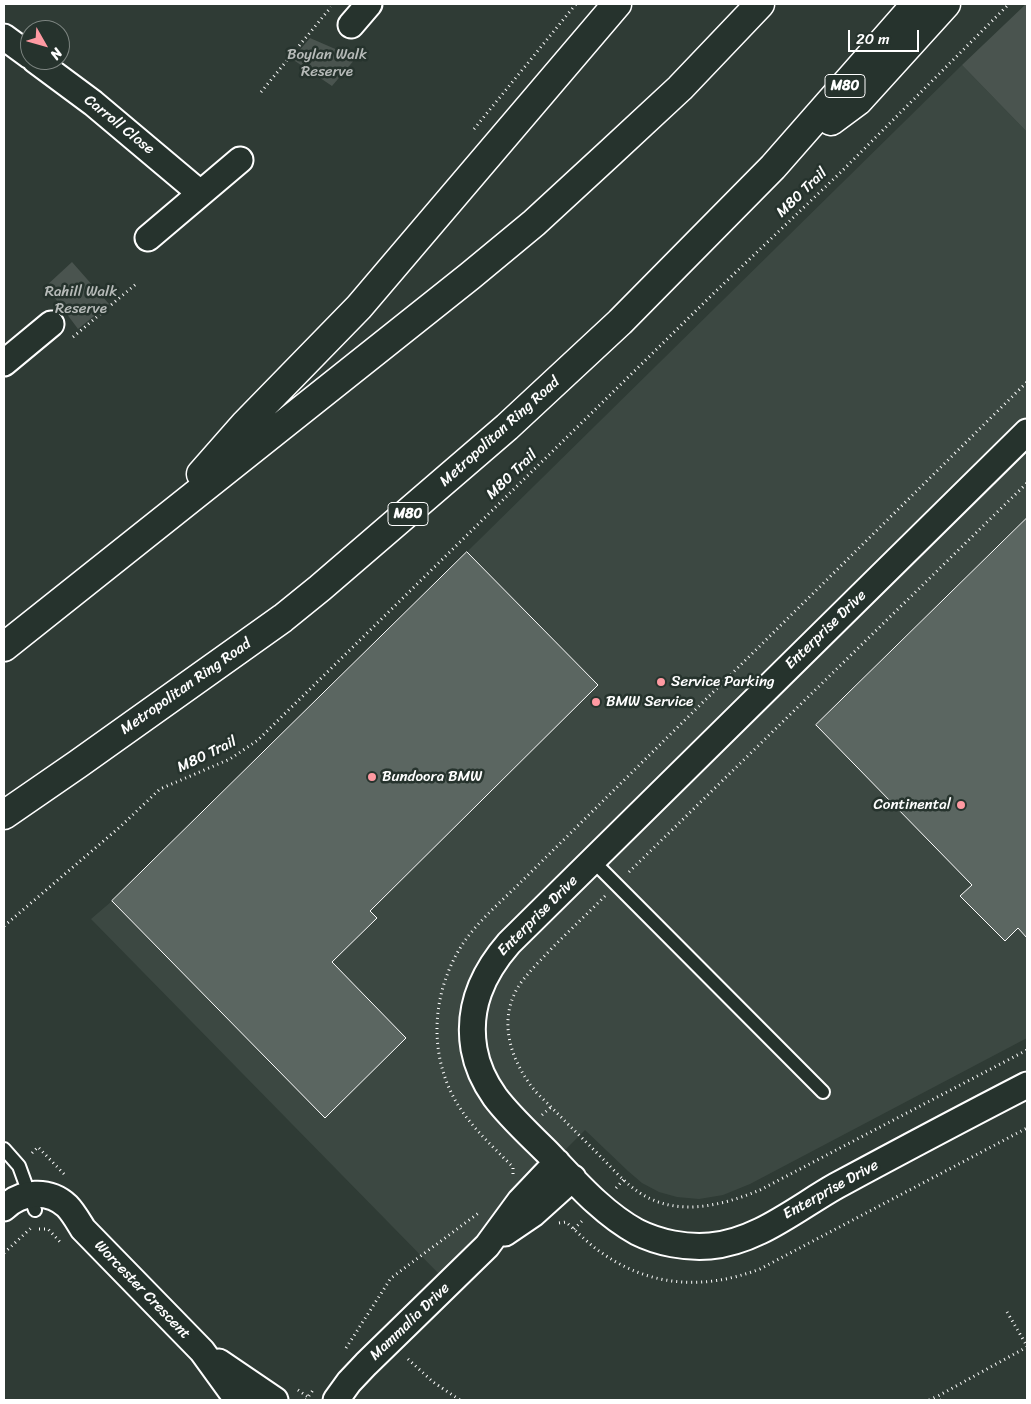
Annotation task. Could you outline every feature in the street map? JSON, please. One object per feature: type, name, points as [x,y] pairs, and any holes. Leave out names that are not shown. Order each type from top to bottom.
[{"type":"highway","points":[[152,530],[245,424],[359,307],[617,4]]},
{"type":"highway","points":[[4,647],[470,276],[534,222],[680,88],[760,4]]},
{"type":"highway","name":"Metropolitan Ring Road","points":[[4,815],[243,647],[320,588],[449,478],[620,322],[773,166],[916,4]]},
{"type":"highway","points":[[773,166],[858,100],[946,4]]},
{"type":"street","points":[[351,25],[369,4]]},
{"type":"street","points":[[4,37],[20,49]]},
{"type":"street","name":"Carroll Close","points":[[48,70],[93,103],[200,193]]},
{"type":"street","points":[[148,238],[240,160]]},
{"type":"street","points":[[4,363],[50,324]]},
{"type":"street","name":"Enterprise Drive","points":[[1027,432],[509,943],[492,962],[477,996],[472,1030],[474,1050],[486,1084],[506,1110],[565,1170],[619,1221],[653,1239],[688,1246],[710,1246],[728,1243],[772,1224],[834,1187],[1027,1085]]},
{"type":"street","name":"Mammalia Drive","points":[[336,1400],[349,1382],[366,1364],[487,1246],[533,1214],[565,1170]]},
{"type":"street","points":[[4,1208],[16,1199],[32,1202]]},
{"type":"street","points":[[4,1223],[22,1213],[32,1202]]},
{"type":"street","name":"Worcester Crescent","points":[[32,1202],[83,1229],[202,1351],[232,1391],[242,1400]]},
{"type":"street","name":"Worcester Crescent","points":[[202,1351],[284,1393]]},
{"type":"lane","points":[[593,861],[823,1092]]},
{"type":"lane","points":[[4,1149],[19,1166],[32,1202]]},
{"type":"path","name":"M80 Trail","points":[[4,926],[160,789],[230,759],[258,740],[840,172],[1009,4]]},
{"type":"path","points":[[261,92],[331,7]]},
{"type":"path","points":[[66,343],[136,284]]},
{"type":"path","points":[[1027,483],[532,968],[519,985],[511,1003],[508,1019],[508,1036],[514,1059],[524,1078],[536,1092],[637,1191],[663,1203],[698,1208],[718,1205],[760,1190],[1027,1050]]},
{"type":"path","points":[[38,1147],[71,1181]]},
{"type":"path","points":[[341,1354],[392,1278],[486,1208]]},
{"type":"path","points":[[4,1253],[31,1228],[48,1229],[68,1250]]},
{"type":"path","points":[[929,1400],[1027,1347],[1007,1312]]},
{"type":"path","points":[[408,1359],[433,1382],[460,1400]]},
{"type":"path","points":[[284,1393],[307,1398],[313,1390]]},
{"type":"path","points":[[938,1396],[940,1400]]},
{"type":"shaded area","points":[[962,65],[1027,132],[1027,1038],[750,1184],[723,1195],[699,1199],[677,1197],[659,1192],[642,1183],[585,1130],[440,1275],[91,919],[112,901]]},
{"type":"green space","points":[[1027,4],[1027,132],[962,65]]},
{"type":"green space","name":"Boylan Walk Reserve","points":[[310,38],[356,58],[332,86],[292,59]]},
{"type":"green space","name":"Rahill Walk Reserve","points":[[72,262],[109,304],[78,329],[46,286]]},
{"type":"building","name":"Continental","points":[[1027,518],[1027,938],[1018,928],[1005,941],[960,896],[972,885],[816,725]]},
{"type":"building","name":"Bundoora BMW","points":[[467,552],[598,685],[370,911],[377,918],[332,962],[406,1038],[325,1118],[112,901]]},
{"type":"place","name":"Service Parking","points":[[661,682]]},
{"type":"place","name":"BMW Service","points":[[596,702]]},
{"type":"place","name":"Bundoora BMW","points":[[372,777]]},
{"type":"place","name":"Continental","points":[[961,805]]}]
